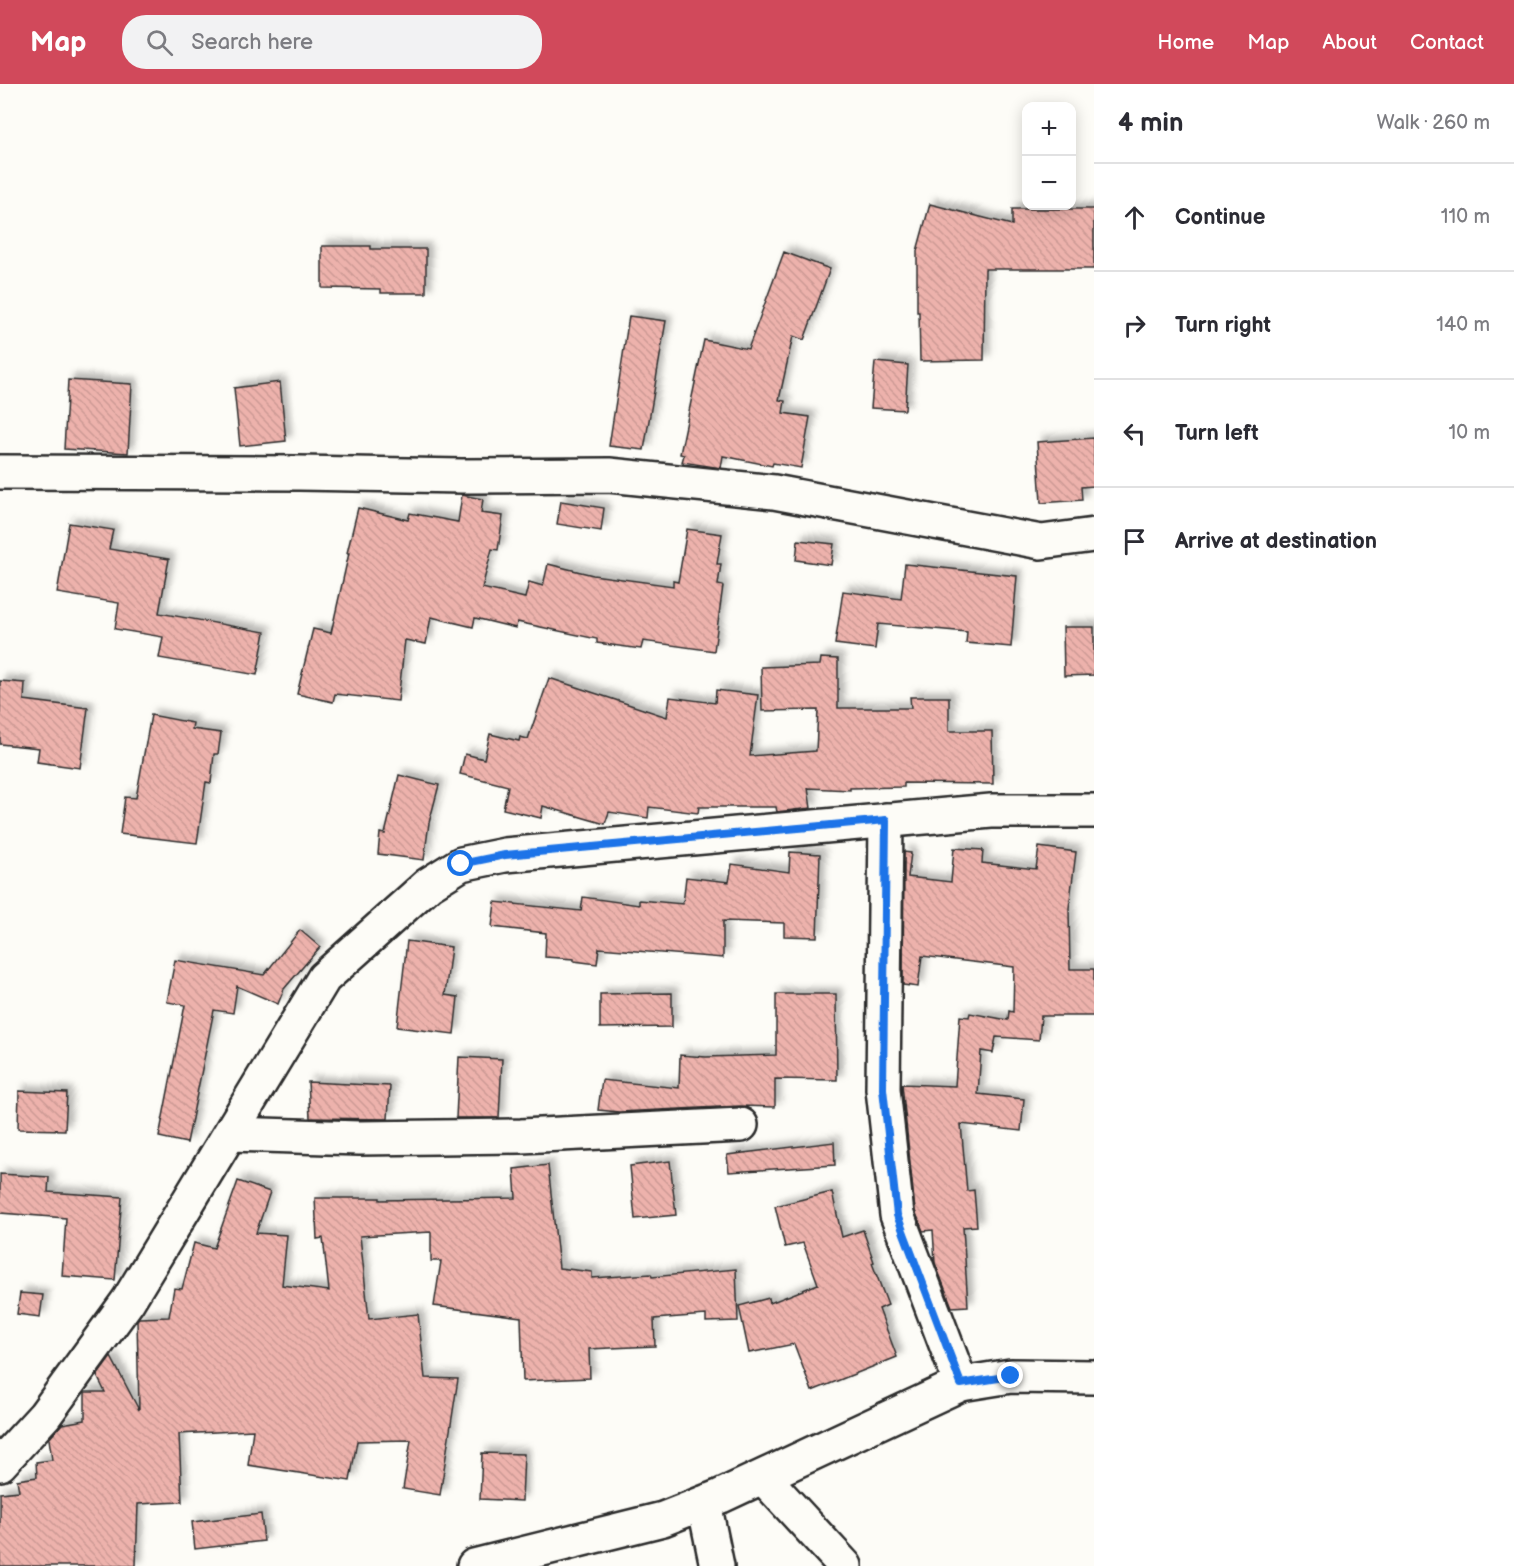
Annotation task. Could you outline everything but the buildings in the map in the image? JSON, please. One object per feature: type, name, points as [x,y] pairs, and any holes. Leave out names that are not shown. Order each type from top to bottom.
[{"type":"street","points":[[0,472],[609,475],[774,492],[1041,542],[1094,535]]},
{"type":"street","points":[[0,1464],[45,1415],[128,1301],[324,978],[429,885],[461,864],[505,855],[991,811],[1094,811]]},
{"type":"street","points":[[886,820],[883,1089],[897,1215],[961,1384]]},
{"type":"street","points":[[230,1134],[359,1138],[521,1136],[741,1125]]},
{"type":"street","points":[[474,1566],[663,1519],[763,1477],[961,1384],[1011,1376],[1094,1377]]},
{"type":"street","points":[[763,1477],[845,1566]]},
{"type":"street","points":[[704,1503],[717,1566]]},
{"type":"route","points":[[461,864],[505,855],[886,820],[883,1089],[897,1215],[961,1384],[1011,1376]]}]
